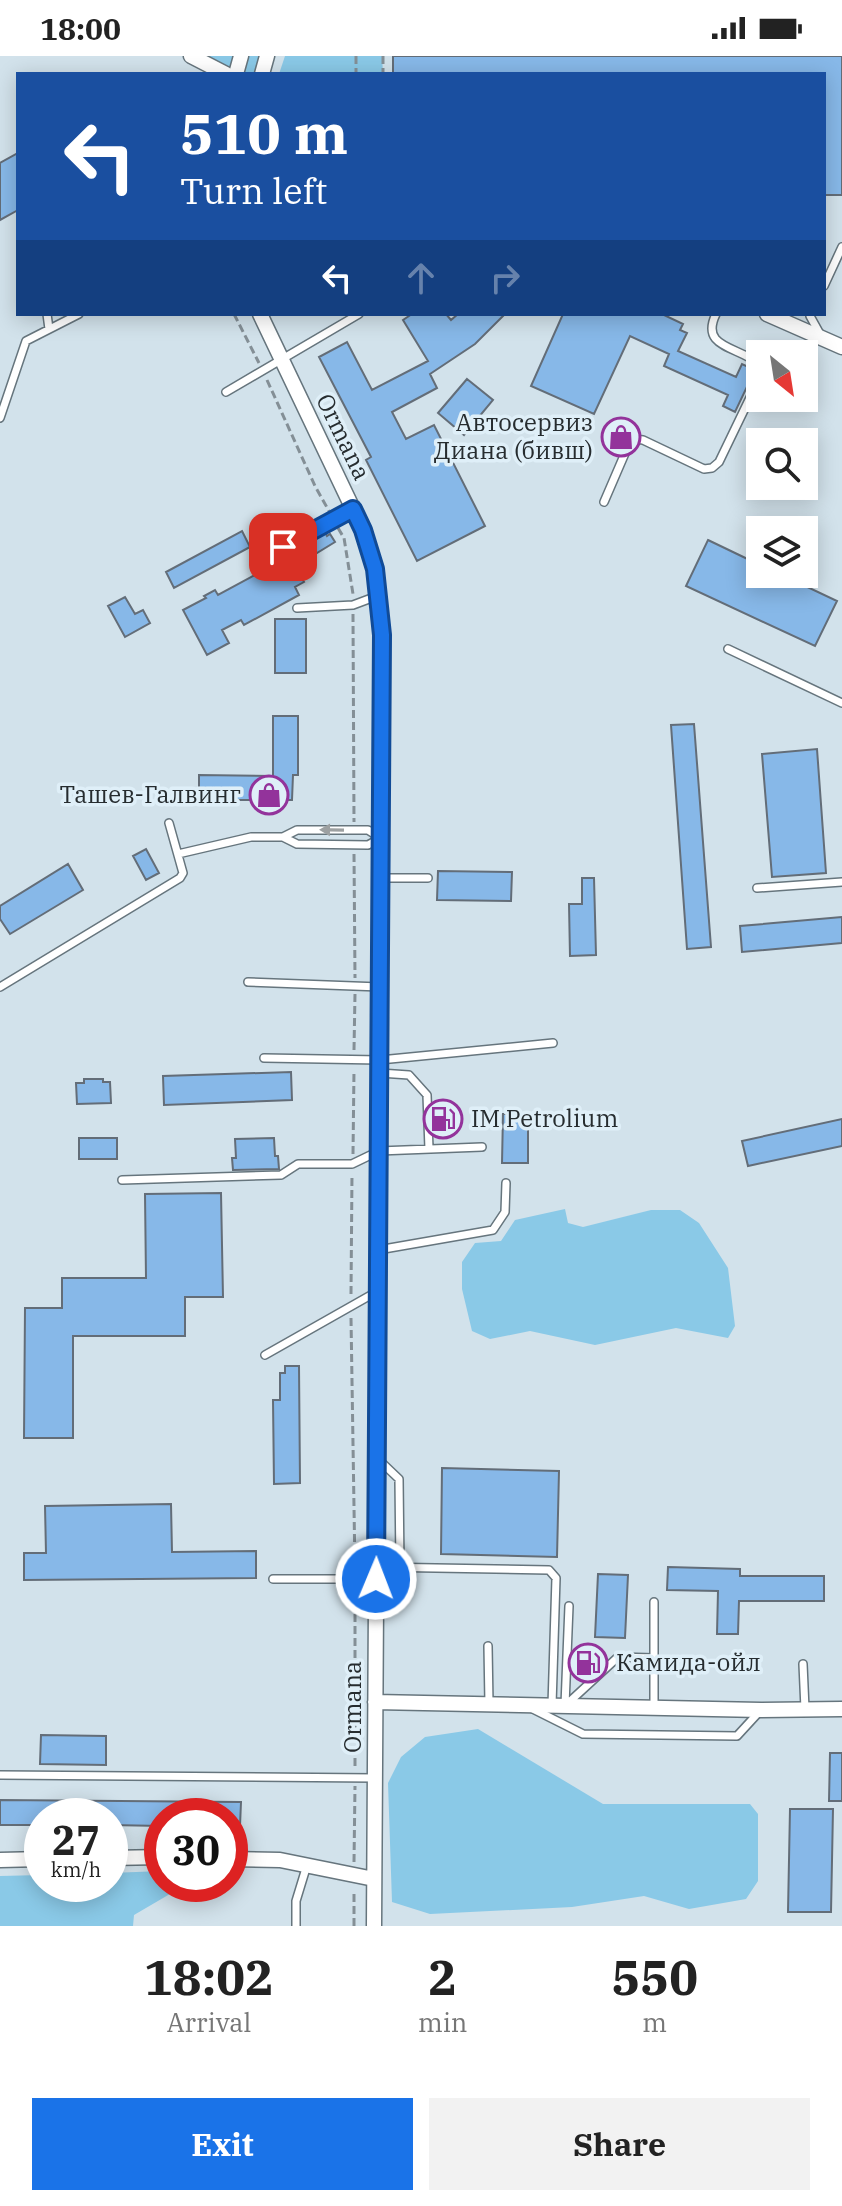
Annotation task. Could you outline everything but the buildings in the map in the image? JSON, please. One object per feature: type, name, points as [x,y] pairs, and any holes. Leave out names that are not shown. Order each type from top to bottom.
[{"type":"street","points":[[191,56],[222,72]]},
{"type":"street","name":"Ormana","points":[[261,316],[370,550],[382,635],[374,1926]]},
{"type":"street","points":[[771,316],[842,347]]},
{"type":"street","points":[[375,1702],[842,1709]]},
{"type":"street","points":[[0,1860],[24,1859]]},
{"type":"street","points":[[248,1859],[280,1860],[374,1879]]},
{"type":"lane","points":[[826,282],[842,247]]},
{"type":"lane","points":[[47,316],[49,329]]},
{"type":"lane","points":[[0,418],[26,341],[75,316]]},
{"type":"lane","points":[[226,392],[356,316]]},
{"type":"lane","points":[[715,316],[710,325],[716,341],[746,355]]},
{"type":"lane","points":[[810,316],[823,339]]},
{"type":"lane","points":[[604,502],[629,444],[635,439],[704,469],[712,468],[719,462],[746,406]]},
{"type":"lane","points":[[283,547],[353,509]]},
{"type":"lane","points":[[297,608],[353,605],[378,596]]},
{"type":"lane","points":[[728,649],[842,703]]},
{"type":"lane","points":[[0,987],[180,878],[183,873],[169,823]]},
{"type":"lane","points":[[178,854],[251,837],[283,837],[297,830],[368,830],[381,838]]},
{"type":"lane","points":[[283,837],[297,844],[354,845],[368,845],[381,838]]},
{"type":"lane","points":[[381,878],[428,878]]},
{"type":"lane","points":[[757,888],[842,882]]},
{"type":"lane","points":[[248,982],[380,987]]},
{"type":"lane","points":[[380,1067],[553,1043]]},
{"type":"lane","points":[[264,1058],[354,1059],[409,1075],[427,1095],[429,1149]]},
{"type":"lane","points":[[122,1180],[281,1175],[298,1164],[352,1164],[379,1151],[482,1147]]},
{"type":"lane","points":[[378,1250],[493,1230],[505,1212],[506,1183]]},
{"type":"lane","points":[[265,1355],[378,1291]]},
{"type":"lane","points":[[377,1458],[399,1479],[400,1567]]},
{"type":"lane","points":[[273,1579],[355,1579],[400,1567],[549,1570],[556,1578],[559,1705]]},
{"type":"lane","points":[[654,1602],[654,1707]]},
{"type":"lane","points":[[559,1705],[569,1606]]},
{"type":"lane","points":[[488,1646],[489,1704]]},
{"type":"lane","points":[[559,1705],[618,1657],[654,1658]]},
{"type":"lane","points":[[803,1664],[805,1709]]},
{"type":"lane","points":[[524,1705],[583,1734],[737,1736],[761,1710]]},
{"type":"lane","points":[[0,1775],[375,1778]]},
{"type":"lane","points":[[296,1926],[296,1901],[307,1865]]},
{"type":"path","points":[[235,316],[315,486]]},
{"type":"path","points":[[344,538],[353,587],[354,830]]},
{"type":"path","points":[[354,845],[351,1307],[355,1579],[354,1926]]},
{"type":"shaded area","points":[[191,56],[267,56],[263,72],[222,72]]},
{"type":"shaded area","points":[[285,56],[382,56],[383,72],[280,72]]},
{"type":"shaded area","points":[[565,1209],[568,1223],[583,1227],[651,1210],[680,1210],[699,1223],[728,1268],[735,1326],[728,1338],[676,1328],[595,1345],[530,1331],[490,1339],[472,1331],[462,1289],[462,1262],[475,1243],[501,1241],[515,1220]]},
{"type":"shaded area","points":[[478,1729],[603,1804],[750,1804],[758,1814],[758,1881],[746,1899],[689,1909],[644,1896],[572,1907],[430,1914],[392,1902],[388,1783],[401,1757],[425,1737]]},
{"type":"shaded area","points":[[128,1872],[144,1872],[144,1902],[156,1902],[134,1915],[133,1926],[0,1926],[0,1876],[24,1875],[24,1902],[128,1902]]},
{"type":"place","name":"Автосервиз Диана (бивш)","points":[[621,437]]},
{"type":"place","name":"Ташев-Галвинг","points":[[269,795]]},
{"type":"place","name":"IM Petrolium","points":[[443,1119]]},
{"type":"place","name":"Камида-ойл","points":[[588,1663]]},
{"type":"route","points":[[283,547],[353,509],[375,569],[382,635],[376,1579]]}]
